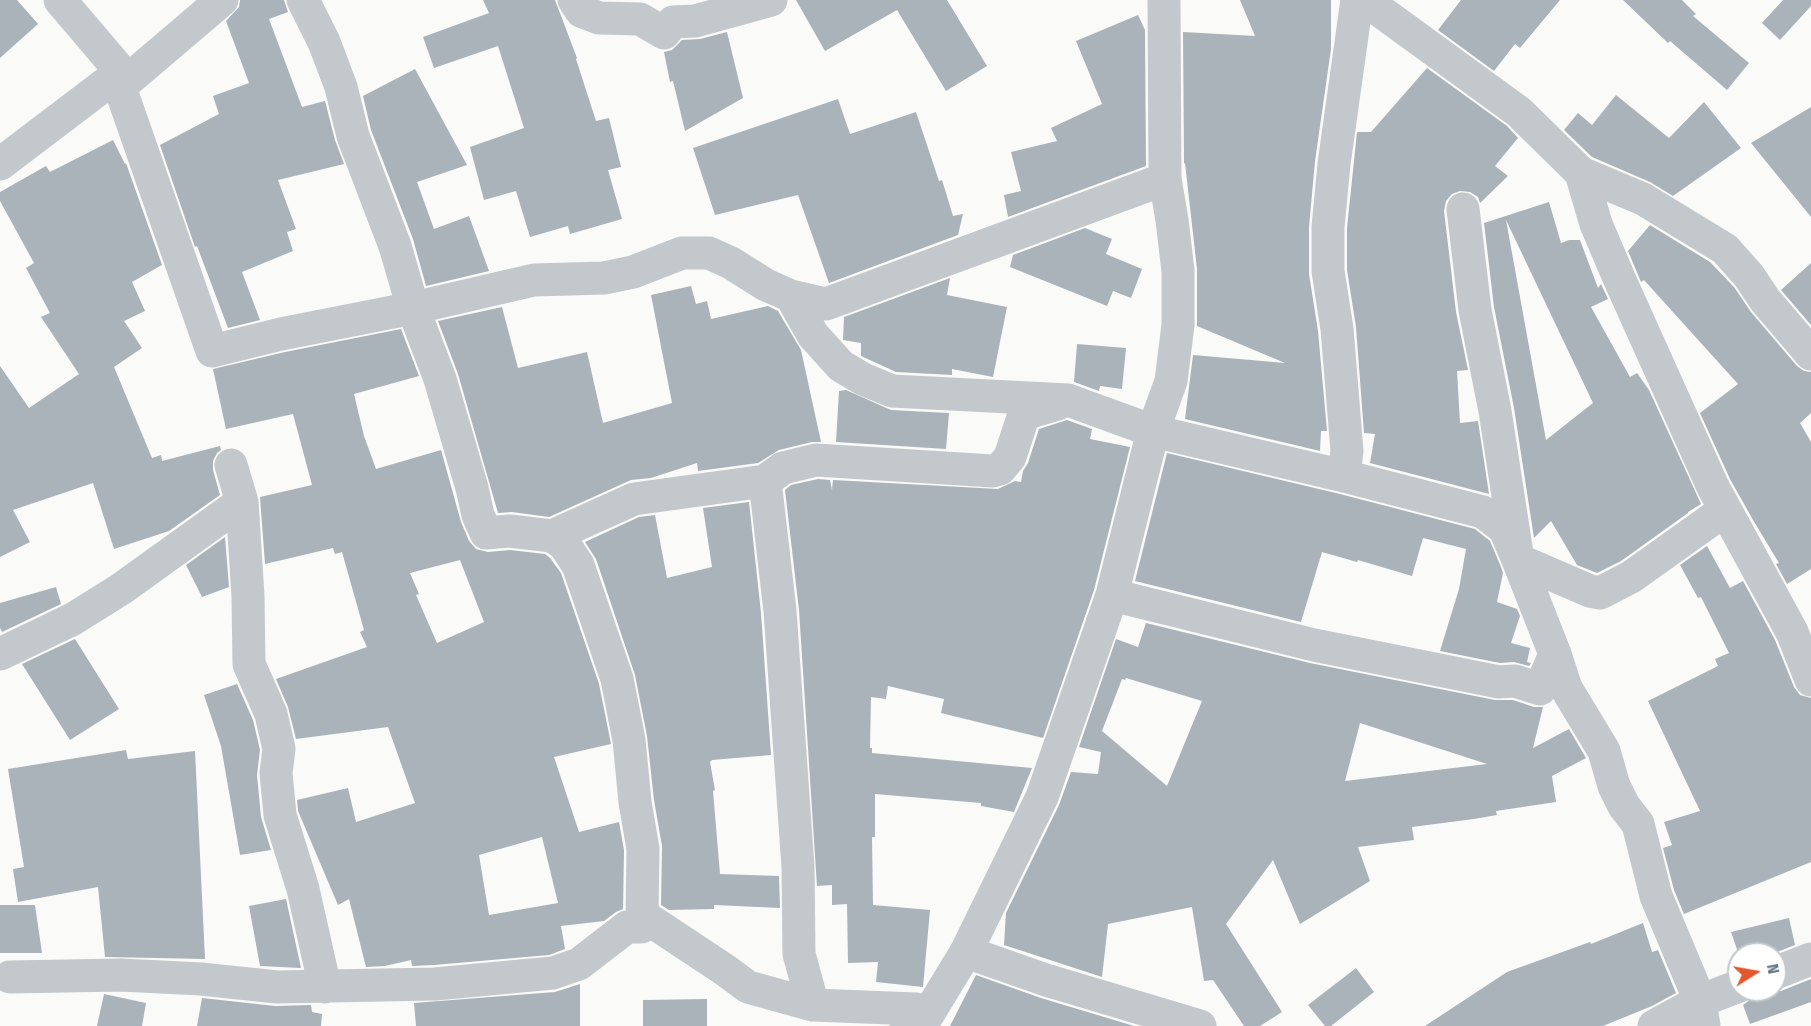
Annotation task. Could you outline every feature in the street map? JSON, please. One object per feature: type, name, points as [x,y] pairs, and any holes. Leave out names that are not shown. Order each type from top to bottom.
[{"type":"street","points":[[60,0],[122,78],[212,351],[534,280],[604,278],[633,272],[682,253],[709,253],[731,263],[766,285],[791,296],[826,304],[1165,179]]},
{"type":"street","points":[[0,164],[122,78],[222,0]]},
{"type":"street","points":[[10,977],[121,975],[277,987],[435,984],[553,973],[579,964],[627,927],[641,927],[643,849],[634,802],[629,740],[617,679],[578,565],[564,544],[552,536],[510,531],[486,533],[478,515],[440,379],[413,308],[395,246],[353,136],[341,87],[324,42],[303,0]]},
{"type":"street","points":[[574,0],[581,11],[599,18],[640,19],[664,33],[673,22],[695,21],[771,0]]},
{"type":"street","points":[[921,1026],[966,952],[1042,797],[1112,595],[1153,431],[1171,381],[1178,325],[1178,271],[1165,179],[1164,0]]},
{"type":"street","points":[[1344,476],[1347,451],[1338,340],[1328,272],[1328,227],[1334,164],[1357,0]]},
{"type":"street","points":[[1365,0],[1519,112],[1581,173],[1643,200],[1725,249],[1811,354]]},
{"type":"street","points":[[1581,173],[1596,224],[1619,278],[1725,510],[1792,632],[1811,680]]},
{"type":"street","points":[[1463,209],[1475,310],[1495,411],[1518,560]]},
{"type":"street","points":[[791,296],[813,335],[841,366],[863,379],[892,391],[1068,400],[1153,431],[1344,476],[1483,512],[1505,529],[1555,654],[1566,688],[1604,751],[1614,786],[1624,806],[1638,824],[1656,896],[1702,1013]]},
{"type":"street","points":[[552,536],[634,499],[765,481],[783,468],[816,460],[993,471],[1000,469],[1010,457],[1024,414],[1068,400]]},
{"type":"street","points":[[231,465],[242,502],[248,596],[249,664],[271,714],[279,749],[276,773],[280,815],[303,889],[325,987]]},
{"type":"street","points":[[765,481],[780,611],[798,867],[799,954],[813,1005]]},
{"type":"street","points":[[0,654],[73,620],[121,589],[242,502]]},
{"type":"street","points":[[1518,560],[1590,591],[1600,593],[1631,577],[1725,510]]},
{"type":"street","points":[[1112,595],[1314,645],[1482,679],[1499,682],[1515,681],[1540,689],[1555,654]]},
{"type":"street","points":[[642,915],[725,969],[748,987],[813,1005],[916,1009],[906,1026]]},
{"type":"street","points":[[966,952],[1140,1017],[1200,1026]]},
{"type":"street","points":[[1787,968],[1811,959]]},
{"type":"street","points":[[1654,1026],[1702,1013],[1727,995]]},
{"type":"building","points":[[0,0],[17,0],[38,24],[0,58]]},
{"type":"building","points":[[240,0],[284,0],[288,12],[269,19],[302,107],[325,101],[344,164],[278,180],[296,229],[287,232],[293,251],[242,272],[260,320],[228,328],[197,246],[195,247],[160,145],[219,114],[213,96],[249,83],[226,21],[239,7]]},
{"type":"building","points":[[483,0],[555,0],[577,58],[596,121],[609,118],[621,167],[608,170],[622,219],[570,234],[568,226],[530,237],[516,191],[484,200],[470,147],[524,128],[498,46],[434,68],[423,37],[489,13]]},
{"type":"building","points":[[796,0],[947,0],[987,66],[946,91],[897,10],[825,51]]},
{"type":"building","points":[[1240,0],[1331,0],[1331,49],[1315,161],[1309,227],[1309,274],[1318,331],[1327,431],[1321,431],[1320,451],[1185,419],[1193,355],[1285,363],[1197,326],[1197,269],[1184,164],[1183,32],[1255,36]]},
{"type":"building","points":[[1461,0],[1560,0],[1520,48],[1515,44],[1494,71],[1438,30]]},
{"type":"building","points":[[1623,0],[1682,0],[1696,14],[1693,16],[1749,63],[1727,90],[1670,41],[1668,43]]},
{"type":"building","points":[[1783,0],[1811,0],[1811,6],[1780,40],[1762,23]]},
{"type":"building","points":[[1138,15],[1145,30],[1146,166],[1008,217],[1004,195],[1021,191],[1011,152],[1057,141],[1051,128],[1102,104],[1076,41]]},
{"type":"building","points":[[727,32],[743,98],[685,131],[673,81],[670,82],[664,52],[672,50],[682,40],[700,39]]},
{"type":"building","points":[[1427,68],[1507,126],[1518,138],[1495,166],[1508,176],[1480,203],[1478,197],[1470,192],[1460,191],[1452,194],[1446,201],[1444,211],[1456,312],[1468,370],[1457,371],[1460,423],[1478,421],[1489,494],[1370,463],[1375,434],[1364,433],[1356,327],[1347,270],[1347,228],[1357,132],[1371,132]]},
{"type":"building","points":[[415,69],[467,165],[417,182],[434,229],[469,216],[489,271],[426,286],[413,239],[371,130],[363,96]]},
{"type":"building","points":[[1616,95],[1669,138],[1704,102],[1741,148],[1673,196],[1650,182],[1592,157],[1564,130],[1578,113],[1592,125]]},
{"type":"building","points":[[838,99],[850,134],[916,112],[953,216],[963,214],[958,235],[829,283],[798,195],[715,215],[693,148]]},
{"type":"building","points":[[1811,107],[1811,217],[1751,143]]},
{"type":"building","points":[[113,140],[126,163],[162,265],[132,282],[145,311],[124,321],[142,348],[114,367],[152,458],[161,455],[162,461],[220,446],[221,450],[213,461],[213,470],[220,495],[169,531],[114,549],[93,483],[13,510],[30,542],[0,557],[0,366],[29,408],[79,374],[41,317],[50,313],[26,268],[34,263],[0,201],[0,192],[46,166],[50,172]]},
{"type":"building","points":[[1549,202],[1561,243],[1580,240],[1598,288],[1601,284],[1608,299],[1591,307],[1630,377],[1637,373],[1649,390],[1701,504],[1621,561],[1597,573],[1577,565],[1551,521],[1534,538],[1514,408],[1494,307],[1484,223]],"holes":[[[1506,220],[1593,403],[1546,440]]]},
{"type":"building","points":[[1650,225],[1710,262],[1734,287],[1751,312],[1797,366],[1804,371],[1811,372],[1811,413],[1800,423],[1811,442],[1811,569],[1787,584],[1776,564],[1779,563],[1730,479],[1700,413],[1738,384],[1644,280],[1641,282],[1628,251]]},
{"type":"building","points":[[1085,228],[1112,239],[1106,254],[1142,269],[1131,298],[1113,291],[1107,306],[1010,267],[1013,255]]},
{"type":"building","points":[[1811,263],[1811,325],[1781,290]]},
{"type":"building","points":[[950,278],[947,295],[1007,307],[993,377],[952,369],[952,375],[896,372],[861,356],[861,343],[843,340],[844,317]]},
{"type":"building","points":[[691,286],[696,304],[707,301],[711,319],[768,306],[778,311],[801,350],[821,442],[779,450],[758,463],[698,471],[697,463],[651,478],[631,480],[549,517],[512,512],[498,513],[458,374],[438,321],[502,307],[518,368],[587,352],[603,423],[672,403],[651,295]]},
{"type":"building","points":[[401,329],[419,376],[354,394],[364,436],[376,469],[441,450],[461,522],[469,541],[476,549],[488,552],[510,550],[545,554],[561,573],[599,684],[611,744],[554,757],[579,832],[619,822],[624,850],[623,909],[604,921],[561,926],[565,949],[549,955],[412,966],[411,960],[385,966],[366,967],[349,899],[338,905],[298,811],[297,800],[348,788],[356,822],[415,803],[388,727],[296,739],[288,707],[276,679],[367,647],[360,632],[364,630],[342,552],[335,554],[333,548],[265,564],[260,497],[312,485],[293,414],[226,429],[213,369]],"holes":[[[460,560],[484,622],[437,643],[416,595],[419,594],[410,573]],[[542,837],[558,903],[489,915],[479,855]]]},
{"type":"building","points":[[1077,344],[1126,348],[1122,389],[1100,386],[1099,391],[1074,382]]},
{"type":"building","points":[[846,390],[891,410],[949,413],[946,449],[836,442],[839,391]]},
{"type":"building","points":[[1067,420],[1092,429],[1090,439],[1130,447],[1094,590],[1043,738],[941,713],[944,699],[888,686],[886,699],[871,697],[870,748],[872,748],[872,753],[1032,768],[1014,812],[981,806],[981,803],[875,794],[875,837],[872,837],[873,905],[930,910],[923,987],[876,982],[878,962],[848,963],[847,904],[832,905],[832,885],[817,886],[799,610],[785,490],[791,485],[818,479],[830,480],[832,490],[833,480],[998,489],[1015,481],[1021,482],[1039,429]]},
{"type":"building","points":[[1167,453],[1475,529],[1490,541],[1503,573],[1497,602],[1517,609],[1520,616],[1511,643],[1530,648],[1527,662],[1531,663],[1529,666],[1514,662],[1500,663],[1440,651],[1459,589],[1466,549],[1423,538],[1412,576],[1322,552],[1301,622],[1135,581]]},
{"type":"building","points":[[749,502],[761,613],[771,755],[710,762],[715,790],[713,791],[720,874],[779,876],[780,908],[714,905],[714,909],[669,910],[661,905],[662,846],[647,736],[635,675],[596,559],[585,542],[639,517],[655,515],[667,578],[712,567],[703,508]]},
{"type":"building","points":[[225,537],[229,587],[202,597],[186,565]]},
{"type":"building","points":[[1707,546],[1730,588],[1743,581],[1775,640],[1794,687],[1800,695],[1811,698],[1811,862],[1684,914],[1674,890],[1663,848],[1672,845],[1664,822],[1700,811],[1648,701],[1718,666],[1715,659],[1729,653],[1701,597],[1698,598],[1680,565]]},
{"type":"building","points":[[56,587],[61,604],[2,632],[0,603]]},
{"type":"building","points":[[1146,623],[1310,663],[1495,700],[1513,700],[1534,707],[1543,707],[1533,748],[1569,729],[1586,758],[1552,776],[1556,802],[1496,811],[1497,815],[1474,819],[1412,827],[1414,840],[1358,847],[1370,881],[1300,924],[1273,860],[1226,924],[1282,1012],[1260,1026],[1244,1026],[1213,980],[1204,981],[1192,907],[1108,924],[1102,977],[1004,945],[1006,913],[1059,805],[1071,772],[1098,774],[1101,752],[1079,747],[1116,639],[1138,647]],"holes":[[[1126,678],[1202,701],[1167,786],[1102,731],[1122,679]],[[1360,723],[1487,764],[1345,781]]]},
{"type":"building","points":[[75,639],[119,709],[70,740],[22,664]]},
{"type":"building","points":[[237,684],[253,720],[260,750],[257,775],[261,817],[271,850],[240,855],[221,746],[204,695]]},
{"type":"building","points":[[126,750],[128,759],[195,751],[205,959],[105,957],[98,887],[18,902],[13,869],[24,867],[8,769]]},
{"type":"building","points":[[286,899],[301,968],[260,966],[249,906]]},
{"type":"building","points":[[0,905],[35,905],[42,953],[0,953]]},
{"type":"building","points":[[1789,918],[1795,945],[1787,948],[1787,942],[1734,942],[1731,932]]},
{"type":"building","points":[[1643,923],[1652,952],[1658,950],[1676,993],[1652,1006],[1603,1026],[1425,1026],[1507,972],[1590,942],[1591,944]]},
{"type":"building","points":[[1356,968],[1374,992],[1331,1026],[1325,1026],[1308,1005]]},
{"type":"building","points":[[976,975],[1041,998],[1134,1026],[950,1026]]},
{"type":"building","points":[[1811,979],[1811,1002],[1750,1024],[1743,1005],[1747,1002],[1787,1002],[1787,989]]},
{"type":"building","points":[[580,984],[580,1026],[416,1026],[414,1003],[555,992]]},
{"type":"building","points":[[104,994],[146,1003],[142,1026],[97,1026]]},
{"type":"building","points":[[202,998],[275,1006],[311,1005],[312,1012],[322,1014],[321,1026],[197,1026]]},
{"type":"building","points":[[707,999],[707,1026],[643,1026],[643,1000]]}]
